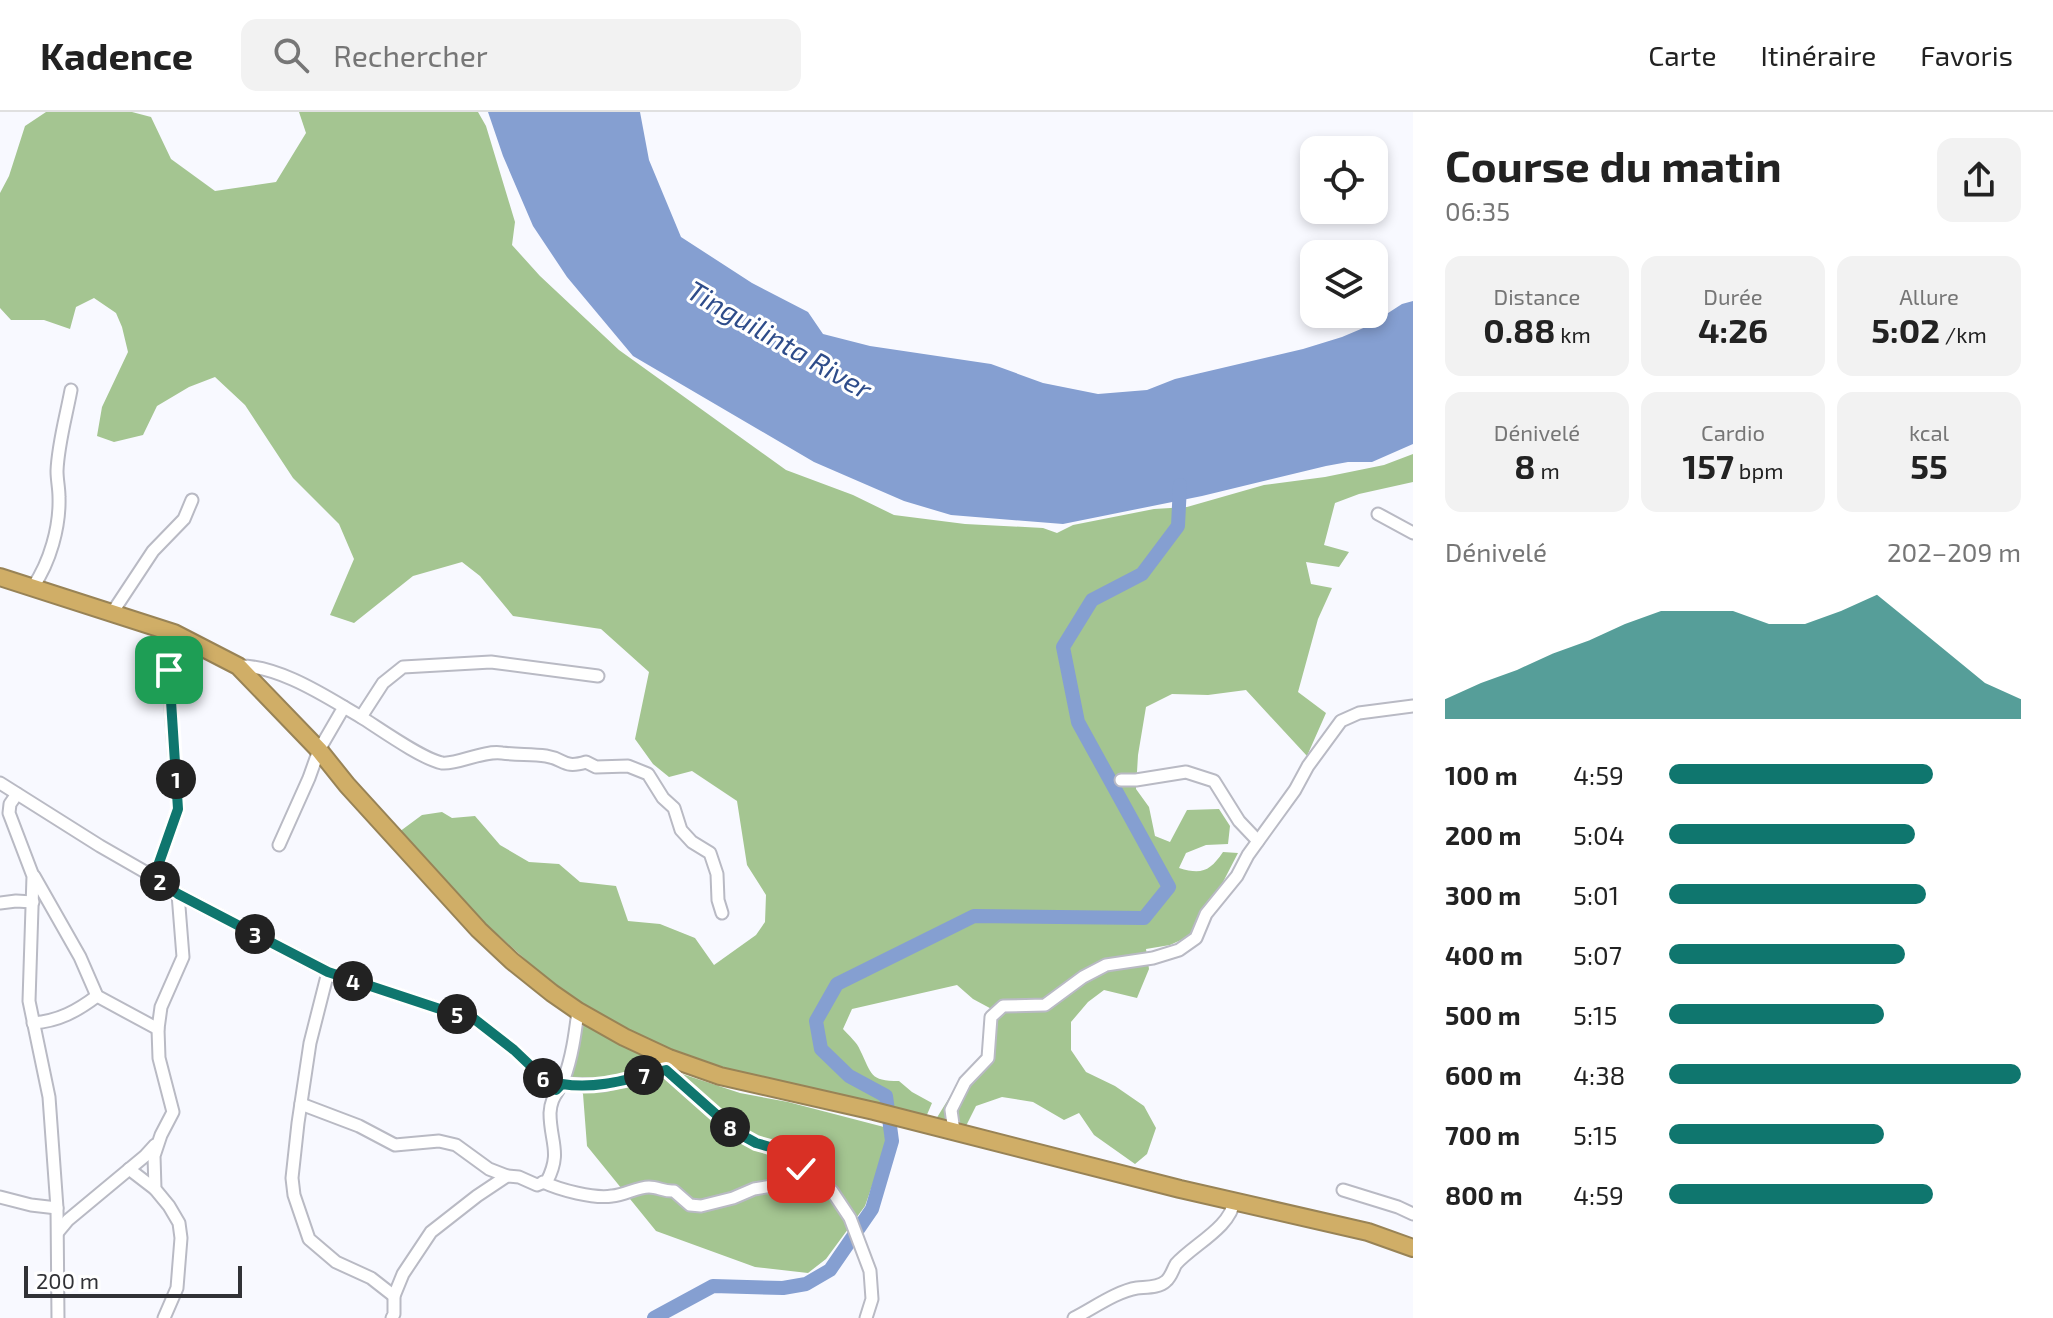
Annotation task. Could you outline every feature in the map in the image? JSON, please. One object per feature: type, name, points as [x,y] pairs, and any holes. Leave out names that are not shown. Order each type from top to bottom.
[{"type":"highway","points":[[0,577],[174,633],[238,666],[319,750],[479,930],[512,961],[578,1011],[667,1064],[874,1111],[1368,1232],[1413,1248]]},
{"type":"street","points":[[33,587],[42,574],[56,533],[60,442],[71,390]]},
{"type":"street","points":[[112,613],[153,551],[184,519],[192,500]]},
{"type":"street","points":[[1378,514],[1413,533]]},
{"type":"street","points":[[154,877],[178,809],[169,670],[174,633]]},
{"type":"street","points":[[361,717],[383,683],[403,667],[491,662],[598,676]]},
{"type":"street","points":[[238,666],[255,665],[317,691],[418,752],[443,763],[501,753],[548,756],[573,766],[586,762],[596,767],[628,766],[648,774],[663,798],[674,808],[681,830],[692,842],[710,853],[717,874],[722,913]]},
{"type":"street","points":[[954,1131],[951,1110],[965,1082],[988,1058],[991,1017],[997,1011],[1003,1006],[1045,1005],[1106,965],[1153,958],[1179,950],[1196,938],[1206,914],[1237,876],[1341,721],[1359,713],[1413,706]]},
{"type":"street","points":[[279,845],[319,750],[344,707]]},
{"type":"street","points":[[1121,780],[1186,772],[1214,781],[1239,821],[1258,841]]},
{"type":"street","points":[[0,783],[178,894],[328,972],[473,1018],[559,1087],[604,1085],[667,1064],[736,1132],[770,1147],[832,1191],[850,1218],[870,1271],[872,1299],[866,1318]]},
{"type":"street","points":[[17,794],[10,804],[9,813],[33,876],[80,957],[97,996],[158,1029]]},
{"type":"street","points":[[33,876],[29,1001],[49,1097],[58,1232],[58,1318]]},
{"type":"street","points":[[155,1189],[154,1156],[173,1112],[159,1058],[158,1029],[161,1007],[183,957],[178,894]]},
{"type":"street","points":[[0,903],[33,902]]},
{"type":"street","points":[[328,972],[310,1043],[292,1178],[294,1195],[309,1239],[336,1262],[371,1278],[394,1296]]},
{"type":"street","points":[[33,1023],[49,1022],[77,1012],[97,996]]},
{"type":"street","points":[[301,1104],[359,1126],[395,1145],[439,1141],[456,1145],[489,1169],[537,1185],[547,1181],[556,1156],[550,1113],[572,1053],[578,1011]]},
{"type":"street","points":[[58,1232],[158,1142]]},
{"type":"street","points":[[129,1169],[155,1189],[179,1223],[181,1238],[177,1288],[164,1318]]},
{"type":"street","points":[[392,1318],[394,1296],[403,1274],[431,1232],[507,1176]]},
{"type":"street","points":[[543,1182],[560,1190],[607,1197],[646,1187],[655,1188],[674,1191],[690,1205],[701,1206],[754,1189],[815,1179]]},
{"type":"street","points":[[1343,1190],[1413,1214]]},
{"type":"street","points":[[0,1197],[57,1208]]},
{"type":"street","points":[[1074,1318],[1130,1290],[1166,1281],[1177,1264],[1206,1240],[1233,1211],[1234,1201]]},
{"type":"green space","points":[[46,112],[132,112],[151,117],[171,159],[215,191],[276,182],[306,133],[299,112],[478,112],[486,126],[515,222],[512,245],[540,276],[619,350],[786,470],[853,495],[894,515],[965,524],[1043,528],[1057,533],[1073,525],[1154,509],[1187,507],[1264,485],[1384,465],[1413,454],[1413,482],[1359,494],[1335,503],[1324,545],[1349,552],[1339,567],[1306,562],[1311,584],[1332,588],[1318,619],[1298,692],[1326,713],[1307,756],[1246,690],[1208,695],[1172,694],[1146,707],[1136,789],[1149,807],[1155,836],[1170,842],[1187,810],[1219,809],[1230,826],[1228,844],[1206,845],[1186,853],[1179,868],[1205,870],[1223,852],[1238,853],[1222,884],[1203,907],[1192,935],[1170,945],[1146,949],[1149,969],[1137,998],[1104,990],[1088,1002],[1071,1022],[1071,1050],[1086,1072],[1115,1086],[1144,1106],[1156,1128],[1147,1154],[1135,1164],[1094,1135],[1079,1113],[1064,1120],[1033,1102],[1002,1097],[976,1106],[963,1132],[933,1124],[957,1085],[985,1068],[995,1041],[999,1013],[973,999],[957,985],[852,1009],[843,1029],[857,1044],[877,1078],[899,1081],[932,1103],[926,1117],[698,1065],[599,1019],[546,978],[485,923],[399,832],[422,815],[442,812],[452,818],[475,816],[500,845],[529,862],[559,864],[580,882],[616,886],[628,921],[660,924],[695,938],[714,965],[756,935],[765,922],[766,895],[747,865],[737,801],[692,771],[669,777],[653,764],[635,739],[649,672],[601,629],[513,616],[480,576],[462,562],[413,576],[354,623],[330,615],[354,559],[339,524],[293,478],[245,405],[215,377],[189,387],[157,406],[143,435],[114,442],[97,436],[102,407],[128,352],[116,313],[94,298],[76,307],[70,329],[44,320],[11,320],[0,308],[0,193],[9,176],[25,126]]},
{"type":"green space","points":[[579,1021],[673,1071],[740,1093],[884,1127],[886,1146],[865,1206],[826,1259],[808,1273],[755,1267],[656,1231],[587,1146],[583,1094],[564,1064]]},
{"type":"water","name":"Tinguilinta River","points":[[488,112],[640,112],[649,160],[681,237],[752,283],[808,312],[823,334],[870,346],[991,364],[1043,383],[1098,394],[1147,390],[1175,379],[1303,349],[1363,328],[1388,328],[1388,313],[1413,301],[1413,444],[1372,462],[1326,466],[1202,496],[1063,524],[951,515],[904,501],[814,462],[633,356],[567,277],[533,226]]},
{"type":"waterway","points":[[654,1318],[713,1286],[783,1288],[806,1284],[830,1270],[872,1209],[892,1141],[886,1096],[849,1076],[821,1049],[816,1021],[837,984],[974,916],[1144,918],[1169,887],[1078,722],[1063,647],[1092,600],[1142,574],[1178,526],[1180,485]]},
{"type":"route","points":[[169,670],[178,809],[154,877],[178,894],[328,972],[473,1018],[514,1050],[556,1090],[562,1084],[604,1085],[666,1070],[736,1132],[770,1147],[801,1169]]}]
